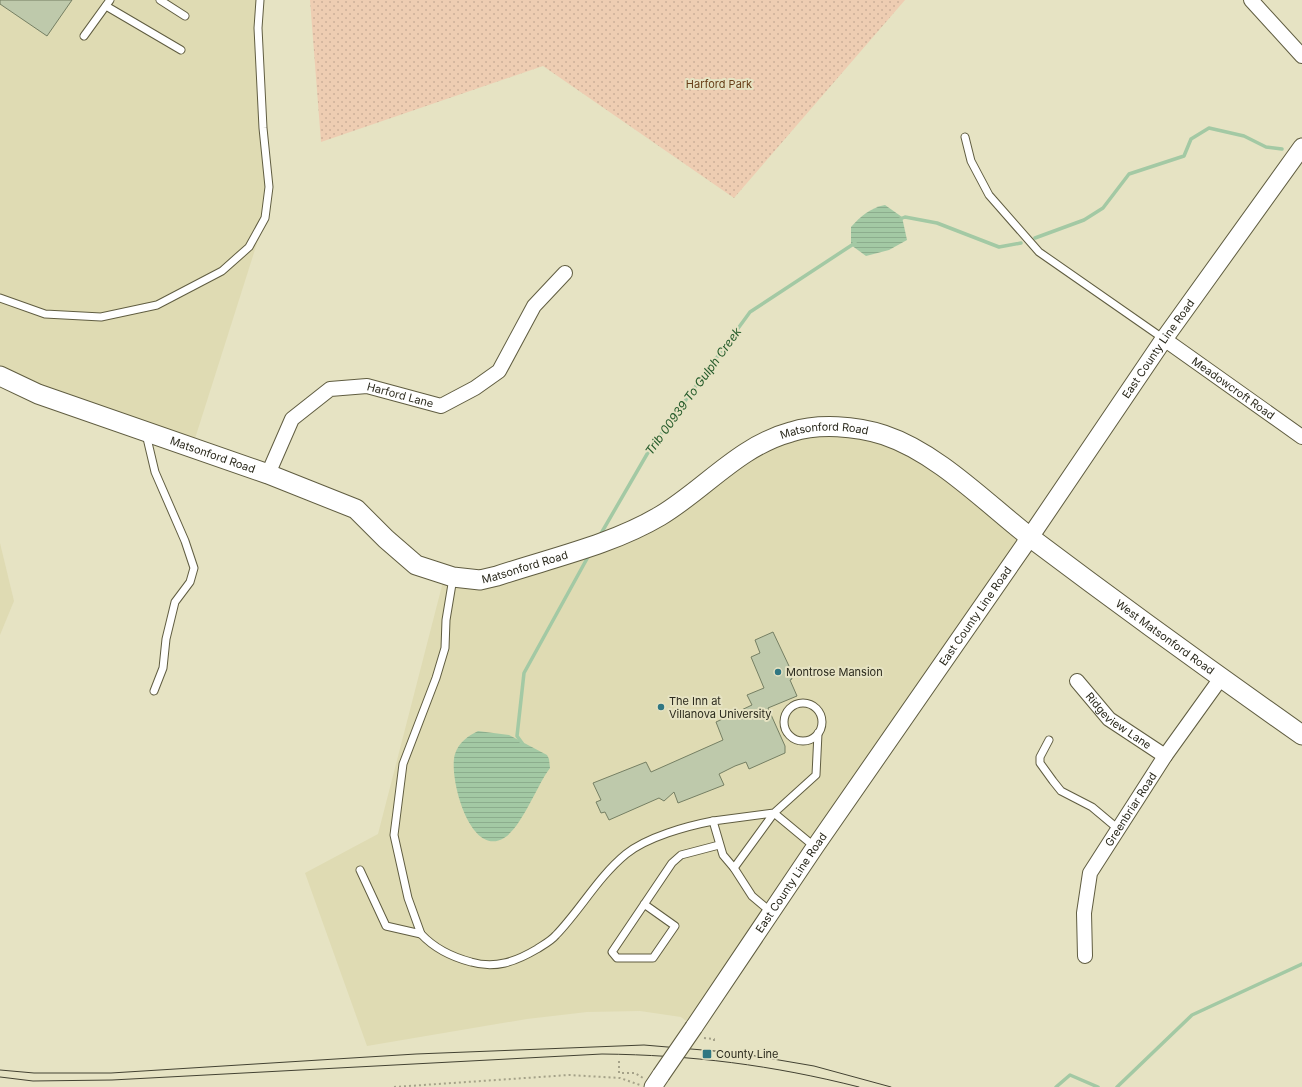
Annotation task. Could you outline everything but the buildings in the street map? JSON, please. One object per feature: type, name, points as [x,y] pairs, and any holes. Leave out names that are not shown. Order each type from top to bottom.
[{"type":"main road","name":"Matsonford Road","points":[[0,376],[38,394],[268,474],[356,509],[386,539],[416,565],[453,578],[480,580],[628,533],[662,515],[744,453],[769,439],[792,431],[816,427],[864,430],[885,435],[908,446],[935,462],[1030,537]]},
{"type":"main road","name":"West Matsonford Road","points":[[1030,537],[1221,678],[1302,735]]},
{"type":"street","points":[[1251,0],[1302,56]]},
{"type":"street","name":"East County Line Road","points":[[653,1083],[694,1027],[815,847],[1030,537],[1164,339],[1302,147]]},
{"type":"street","name":"Harford Lane","points":[[268,474],[292,419],[330,389],[367,386],[441,406],[475,388],[499,371],[534,306],[565,273]]},
{"type":"street","name":"Meadowcroft Road","points":[[1164,339],[1302,437]]},
{"type":"street","name":"Greenbriar Road","points":[[1085,956],[1084,913],[1090,873],[1117,828],[1165,756],[1221,678]]},
{"type":"street","name":"Ridgeview Lane","points":[[1076,681],[1109,719],[1165,756]]},
{"type":"lane","points":[[160,0],[185,16]]},
{"type":"lane","points":[[0,298],[45,314],[108,316],[157,305],[222,271],[249,247],[265,218],[269,188],[263,128],[258,28],[260,0]]},
{"type":"lane","points":[[84,36],[108,3],[180,50]]},
{"type":"lane","points":[[965,137],[971,161],[989,195],[1039,252],[1164,339]]},
{"type":"lane","points":[[146,432],[155,472],[185,540],[194,568],[190,582],[175,602],[166,639],[163,668],[154,691]]},
{"type":"lane","points":[[421,934],[408,898],[394,835],[403,764],[436,678],[445,648],[446,620],[453,578]]},
{"type":"lane","points":[[734,868],[774,813],[816,775],[818,733],[821,728],[821,716],[814,707],[804,703],[792,706],[788,710],[784,721],[787,732],[791,737],[802,741],[813,737],[818,733]]},
{"type":"lane","points":[[1049,740],[1040,757],[1040,763],[1053,781],[1061,791],[1092,807],[1117,828]]},
{"type":"lane","points":[[360,870],[386,926],[421,934],[448,955],[484,966],[500,965],[522,958],[555,937],[599,880],[626,853],[654,839],[686,827],[713,821],[774,813],[815,847]]},
{"type":"lane","points":[[713,821],[723,855],[734,868],[752,896],[771,912]]},
{"type":"lane","points":[[644,904],[675,926],[653,958],[617,958],[612,952],[644,904],[672,863],[681,855],[719,845]]},
{"type":"path","points":[[619,1061],[619,1073],[635,1073],[653,1083]]},
{"type":"path","points":[[394,1087],[569,1076],[620,1078],[653,1083]]},
{"type":"shaded area","points":[[0,0],[260,0],[269,187],[265,218],[192,448],[0,376]]},
{"type":"shaded area","points":[[885,205],[902,217],[907,240],[889,250],[866,256],[851,245],[851,227],[866,213]]},
{"type":"shaded area","name":"The Inn at Villanova University","points":[[792,431],[885,435],[1030,537],[694,1027],[681,1017],[640,1011],[587,1012],[527,1019],[367,1046],[305,873],[378,834],[445,574],[453,577],[629,533]]},
{"type":"shaded area","points":[[0,543],[14,601],[0,635]]},
{"type":"shaded area","points":[[478,731],[509,735],[547,755],[549,759],[550,768],[517,825],[511,833],[504,838],[492,841],[481,837],[472,826],[464,812],[458,796],[455,779],[455,754],[464,740]]},
{"type":"green space","name":"Harford Park","points":[[310,0],[905,0],[734,198],[543,66],[321,142]]},
{"type":"waterway","name":"Trib 00939 To Gulph Creek","points":[[1035,238],[1084,220],[1103,208],[1129,174],[1184,156],[1191,139],[1209,128],[1244,136],[1266,147],[1282,149]]},
{"type":"waterway","name":"Trib 00939 To Gulph Creek","points":[[900,219],[905,217],[937,223],[999,247],[1021,243]]},
{"type":"waterway","name":"Trib 00939 To Gulph Creek","points":[[599,537],[650,449],[750,312],[855,243]]},
{"type":"waterway","name":"Trib 00939 To Gulph Creek","points":[[522,743],[517,736],[524,673],[589,555]]},
{"type":"waterway","points":[[1117,1087],[1192,1015],[1302,964]]},
{"type":"waterway","points":[[1056,1087],[1070,1075],[1098,1087]]},
{"type":"tram line","points":[[0,1070],[34,1073],[111,1073],[416,1054],[644,1045],[738,1053],[814,1066],[891,1087]]},
{"type":"tram line","points":[[0,1077],[33,1081],[112,1080],[602,1054],[668,1056],[732,1063],[763,1067],[827,1079],[859,1087]]},
{"type":"place","name":"Montrose Mansion","points":[[778,672]]},
{"type":"place","name":"The Inn at Villanova University","points":[[661,707]]},
{"type":"place","name":"County Line","points":[[707,1054]]}]
